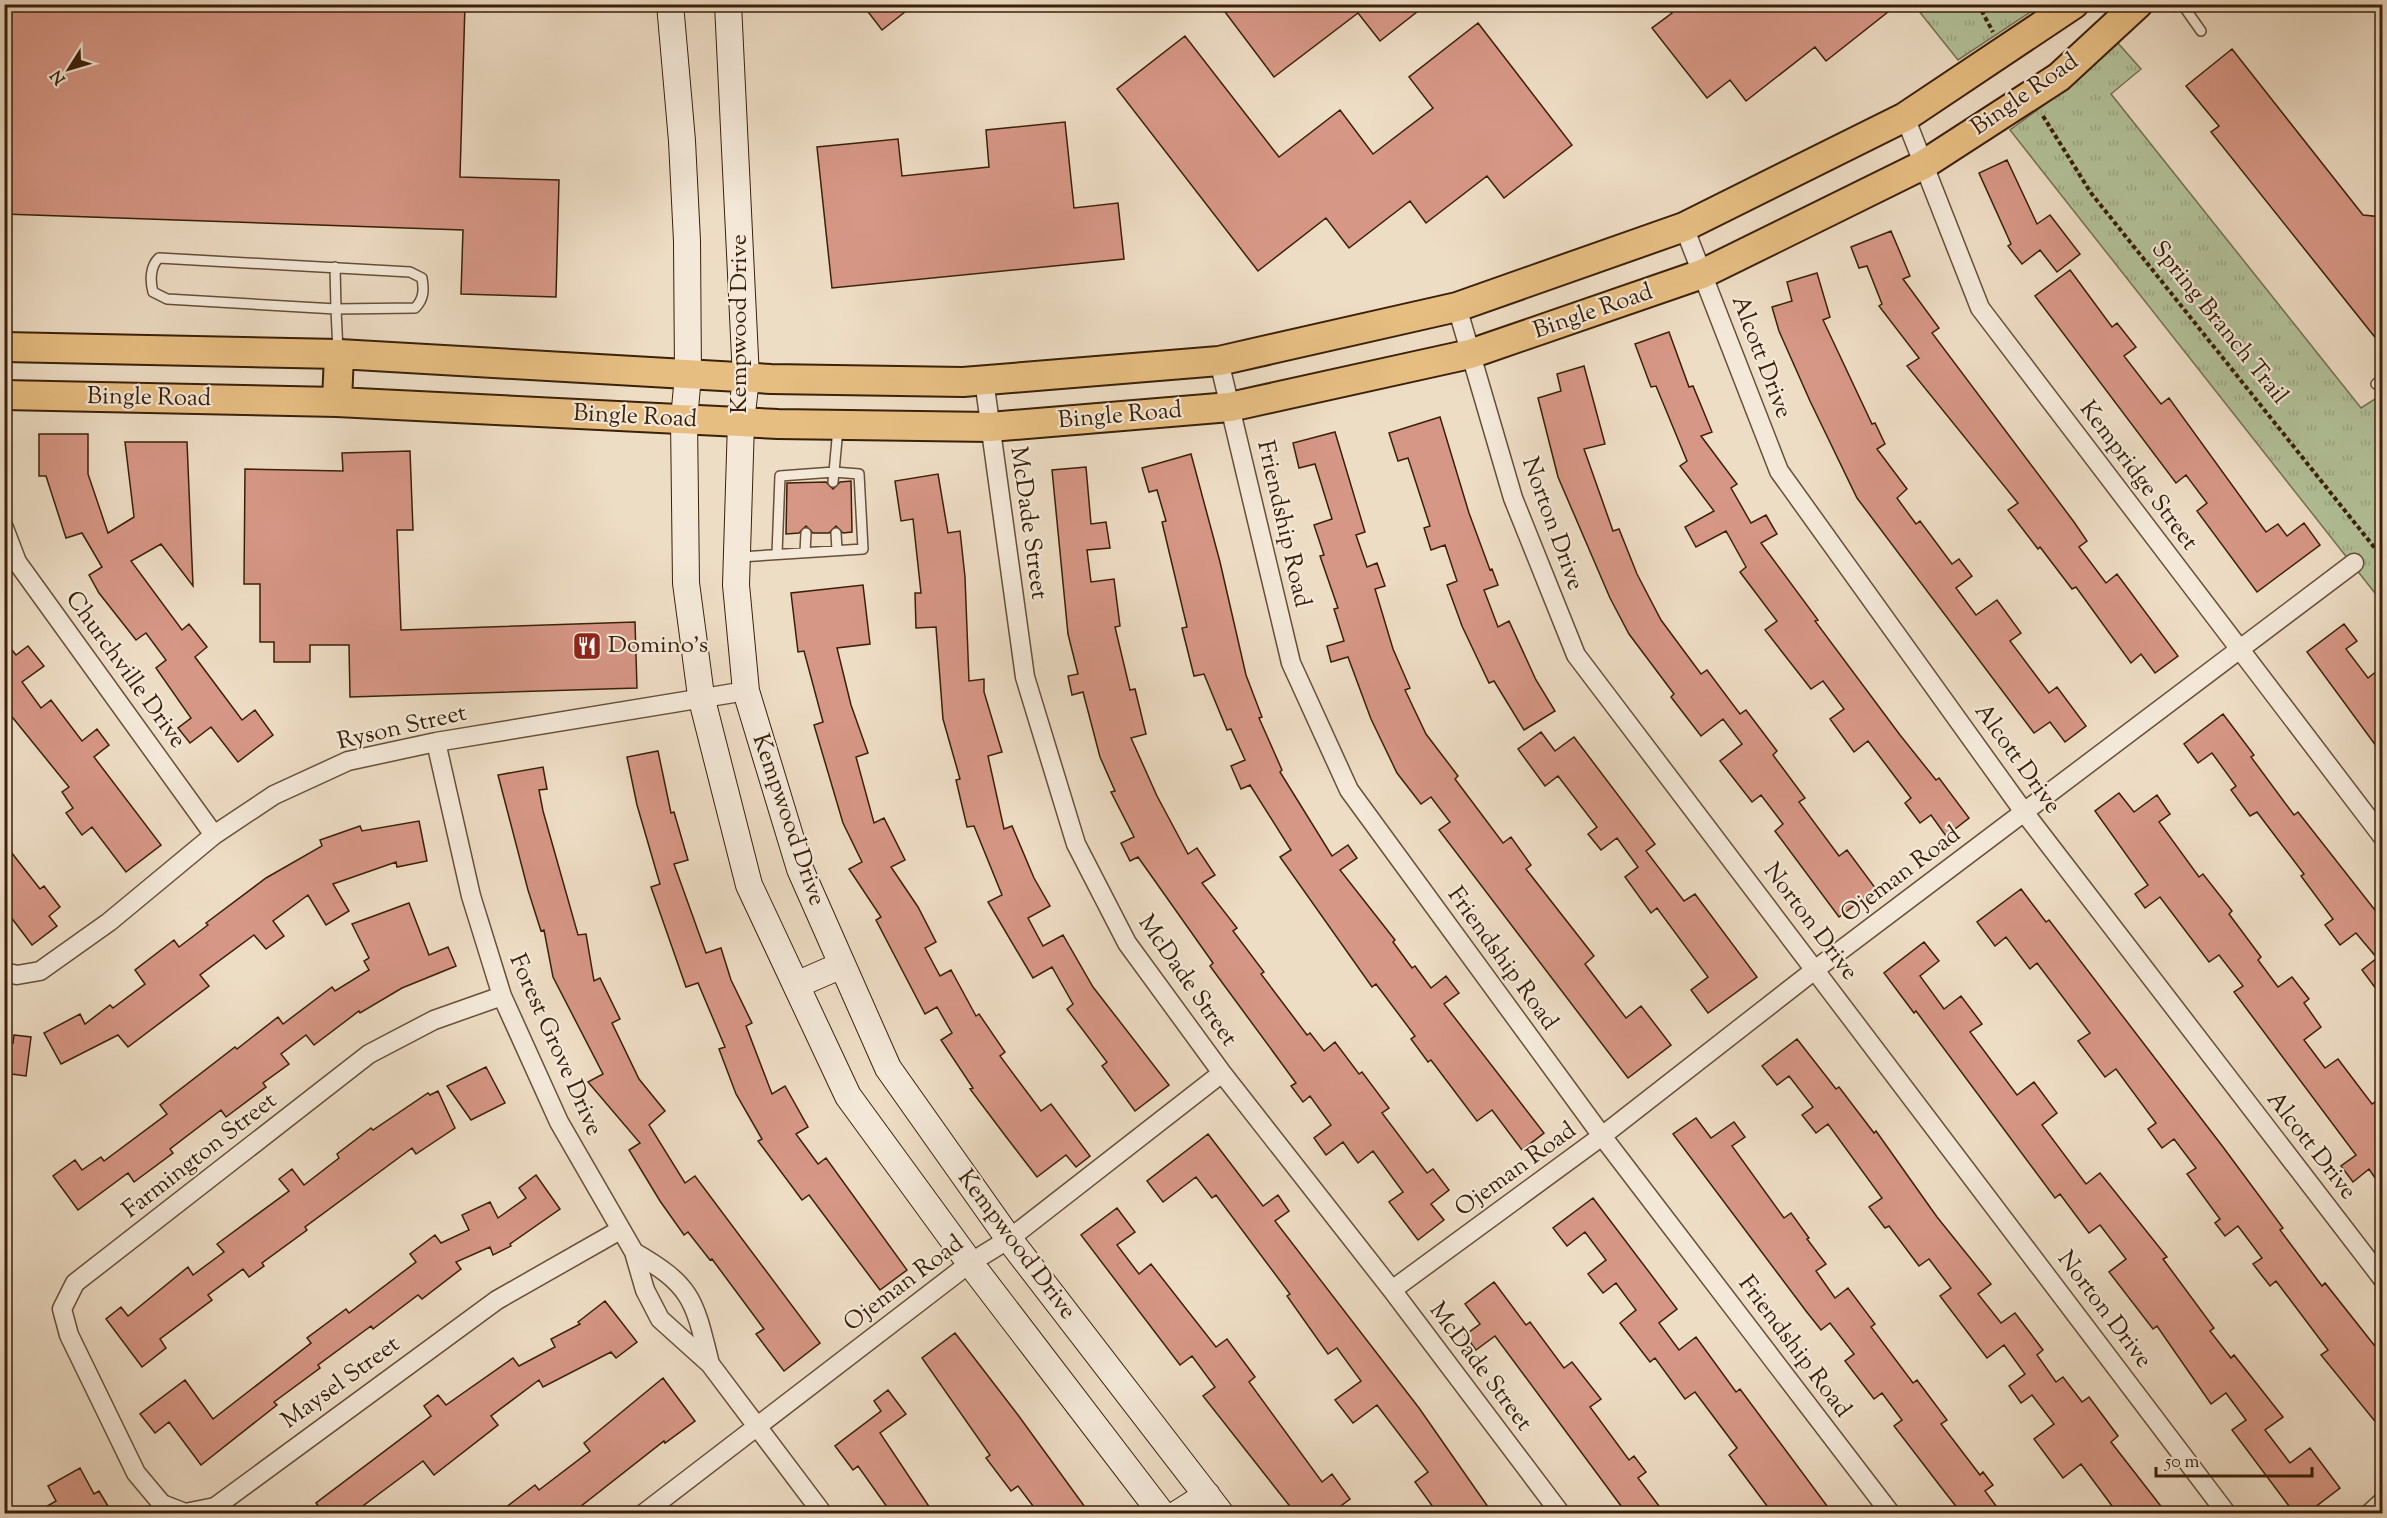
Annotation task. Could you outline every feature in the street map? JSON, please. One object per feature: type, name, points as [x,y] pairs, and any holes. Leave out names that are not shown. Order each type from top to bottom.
[{"type":"main road","name":"Kempwood Drive","points":[[670,4],[682,141],[687,241],[688,376],[684,420],[686,583],[701,696],[749,885],[848,1095],[970,1263],[1162,1514]]},
{"type":"main road","name":"Kempwood Drive","points":[[728,4],[746,378],[741,422],[736,585],[746,691],[800,869],[888,1068],[1009,1239],[1214,1504]]},
{"type":"main road","name":"Bingle Road","points":[[4,347],[339,354],[746,378],[984,380],[1219,361],[1457,307],[1684,227],[1905,117],[2074,4]]},
{"type":"main road","name":"Bingle Road","points":[[4,396],[337,402],[684,420],[990,427],[1230,407],[1470,354],[1702,274],[1923,165],[2059,77],[2138,4]]},
{"type":"main road","points":[[337,402],[339,354]]},
{"type":"main road","points":[[796,985],[842,965]]},
{"type":"main road","points":[[1177,1514],[1214,1504]]},
{"type":"street","name":"Kempridge Street","points":[[1905,117],[1980,308],[2382,836]]},
{"type":"street","name":"Alcott Drive","points":[[1684,227],[1779,471],[2024,812],[2382,1278]]},
{"type":"street","name":"Norton Drive","points":[[1457,307],[1513,498],[1576,655],[2227,1514]]},
{"type":"street","name":"Friendship Road","points":[[1219,361],[1292,663],[1349,790],[1602,1136],[1891,1514]]},
{"type":"street","name":"McDade Street","points":[[984,380],[1024,677],[1076,844],[1128,943],[1222,1073],[1392,1290],[1561,1514]]},
{"type":"street","name":"Churchville Drive","points":[[4,528],[18,562],[214,835]]},
{"type":"street","name":"Ojeman Road","points":[[1392,1290],[1602,1136],[1816,969],[2241,651],[2354,563]]},
{"type":"street","name":"Ryson Street","points":[[4,972],[17,975],[40,971],[84,940],[214,835],[274,795],[348,761],[436,742],[701,696],[746,691]]},
{"type":"street","name":"Forest Grove Drive","points":[[436,742],[471,896],[502,996],[559,1122],[634,1252],[645,1290],[660,1319],[710,1364],[823,1514]]},
{"type":"street","name":"Farmington Street","points":[[117,1433],[69,1335],[62,1309],[75,1283],[369,1054],[434,1020],[502,996]]},
{"type":"street","name":"Ojeman Road","points":[[643,1514],[970,1263],[1009,1239],[1222,1073]]},
{"type":"street","name":"Maysel Street","points":[[117,1433],[136,1473],[162,1504],[185,1514],[215,1507],[496,1300],[620,1230]]},
{"type":"street","name":"Forest Grove Drive","points":[[634,1252],[667,1271],[688,1293],[700,1322],[710,1364]]},
{"type":"street","points":[[2369,1514],[2382,1502]]},
{"type":"lane","points":[[2182,4],[2201,31]]},
{"type":"lane","points":[[159,258],[335,267],[410,272],[422,278],[424,289],[420,302],[415,308],[336,309],[167,299],[153,292],[150,282],[154,262],[159,258]]},
{"type":"lane","points":[[335,267],[339,354]]},
{"type":"lane","points":[[834,477],[838,425]]},
{"type":"lane","points":[[737,558],[863,549],[859,474],[805,478],[780,476],[777,554]]},
{"type":"lane","points":[[805,552],[806,533]]},
{"type":"lane","points":[[836,533],[837,550]]},
{"type":"path","points":[[1978,4],[1997,38]]},
{"type":"path","name":"Spring Branch Trail","points":[[2039,110],[2091,193],[2382,557]]},
{"type":"green space","points":[[1914,5],[2041,5],[1958,60]]},
{"type":"green space","points":[[2117,42],[2141,69],[2111,94],[2361,408],[2378,397],[2382,404],[2382,602],[2010,130],[2070,86]]},
{"type":"building","points":[[4,4],[465,4],[460,177],[559,180],[556,297],[461,294],[463,230],[4,214]]},
{"type":"building","points":[[862,4],[915,4],[882,30]]},
{"type":"building","points":[[1219,4],[1427,4],[1380,41],[1358,13],[1274,77]]},
{"type":"building","points":[[1665,4],[1898,4],[1826,61],[1815,47],[1746,101],[1730,80],[1707,98],[1652,28],[1672,13]]},
{"type":"building","points":[[1478,23],[1572,145],[1504,198],[1487,176],[1426,223],[1410,201],[1349,248],[1326,218],[1258,271],[1117,89],[1185,36],[1279,157],[1340,110],[1373,154],[1433,108],[1409,77]]},
{"type":"building","points":[[2232,49],[2363,215],[2382,217],[2382,346],[2211,132],[2219,126],[2186,86]]},
{"type":"building","points":[[1065,122],[1074,208],[1118,203],[1124,259],[832,288],[817,147],[898,139],[902,176],[989,167],[986,130]]},
{"type":"building","points":[[2007,160],[2037,224],[2050,215],[2080,254],[2057,272],[2040,250],[2022,264],[2008,246],[2011,244],[1979,173]]},
{"type":"building","points":[[1891,231],[1910,276],[1903,279],[1939,328],[1932,333],[2074,522],[2087,541],[2079,547],[2106,583],[2117,574],[2178,656],[2155,673],[2141,654],[2131,663],[2076,587],[2072,589],[2040,547],[2038,549],[2008,510],[2018,503],[1907,366],[1919,358],[1879,306],[1882,304],[1867,266],[1859,268],[1851,247]]},
{"type":"building","points":[[2070,270],[2112,327],[2117,323],[2136,347],[2124,356],[2161,404],[2169,398],[2266,532],[2278,524],[2287,536],[2304,523],[2320,545],[2257,592],[2197,511],[2207,503],[2186,475],[2176,483],[2035,296]]},
{"type":"building","points":[[1817,273],[1830,317],[1823,320],[1872,424],[1875,423],[1885,444],[1877,449],[1907,489],[1897,498],[1916,524],[1920,521],[1952,564],[1959,559],[1972,576],[1956,588],[1976,615],[1997,600],[2021,633],[2010,641],[2049,693],[2057,687],[2086,726],[2065,742],[2050,722],[2034,733],[1857,498],[1810,401],[1779,331],[1772,307],[1792,301],[1787,282]]},
{"type":"building","points":[[1669,332],[1689,387],[1693,386],[1712,432],[1701,436],[1737,484],[1731,488],[1751,523],[1766,515],[1777,534],[1761,543],[1818,620],[1815,621],[1900,735],[1936,780],[1939,778],[1969,818],[1946,836],[1931,815],[1920,823],[1905,803],[1911,798],[1868,741],[1854,752],[1830,719],[1844,709],[1823,681],[1811,689],[1765,630],[1777,621],[1740,572],[1746,567],[1726,531],[1696,547],[1685,527],[1714,511],[1680,466],[1687,461],[1656,386],[1651,387],[1635,344]]},
{"type":"building","points":[[1584,366],[1605,444],[1584,449],[1613,531],[1619,529],[1637,574],[1661,620],[1701,674],[1707,670],[1740,714],[1746,710],[1777,751],[1773,755],[1805,798],[1799,802],[1839,856],[1847,850],[1876,889],[1839,917],[1775,831],[1783,824],[1761,795],[1752,802],[1720,761],[1742,744],[1723,719],[1701,736],[1671,697],[1674,694],[1629,634],[1610,598],[1558,477],[1538,398],[1561,391],[1557,374]]},
{"type":"building","points":[[1440,417],[1469,513],[1490,570],[1492,569],[1498,585],[1484,590],[1498,627],[1509,621],[1536,680],[1555,711],[1524,730],[1494,681],[1489,683],[1462,626],[1447,585],[1457,581],[1445,545],[1431,550],[1424,528],[1430,526],[1408,458],[1398,461],[1389,433]]},
{"type":"building","points":[[1335,432],[1365,532],[1356,535],[1367,567],[1377,563],[1385,586],[1375,589],[1393,649],[1410,688],[1405,690],[1426,734],[1458,776],[1455,779],[1503,843],[1511,837],[1531,865],[1526,869],[1594,956],[1585,964],[1626,1018],[1641,1006],[1671,1045],[1628,1078],[1439,830],[1450,822],[1431,797],[1421,804],[1397,773],[1371,719],[1348,657],[1331,662],[1327,646],[1344,641],[1334,609],[1338,608],[1320,556],[1324,555],[1314,525],[1332,519],[1315,464],[1299,468],[1293,443]]},
{"type":"building","points":[[39,434],[88,434],[88,474],[108,533],[134,517],[125,442],[187,442],[193,586],[161,544],[131,561],[182,630],[189,624],[207,647],[195,657],[242,720],[255,710],[273,735],[238,762],[211,727],[190,743],[178,728],[191,718],[156,668],[166,660],[146,633],[136,640],[99,593],[89,575],[102,567],[82,533],[66,538],[46,476],[39,476]]},
{"type":"building","points":[[410,451],[413,530],[397,530],[401,630],[635,622],[637,688],[350,697],[349,645],[310,645],[310,662],[274,662],[274,642],[260,642],[260,584],[244,584],[245,469],[343,471],[342,453]]},
{"type":"building","points":[[1191,454],[1220,562],[1246,675],[1262,717],[1259,718],[1282,770],[1280,772],[1332,856],[1348,845],[1357,858],[1340,870],[1395,940],[1393,942],[1412,968],[1415,966],[1431,988],[1446,976],[1459,993],[1444,1004],[1544,1133],[1522,1150],[1492,1110],[1477,1121],[1431,1060],[1428,1062],[1411,1039],[1415,1036],[1376,984],[1372,987],[1280,857],[1291,850],[1250,785],[1241,789],[1231,766],[1245,760],[1231,729],[1227,730],[1204,674],[1194,676],[1182,628],[1187,627],[1162,522],[1166,521],[1157,490],[1149,492],[1142,468]]},
{"type":"building","points":[[1086,467],[1091,524],[1106,522],[1110,548],[1087,550],[1091,582],[1114,579],[1120,626],[1115,627],[1130,690],[1135,689],[1146,734],[1131,738],[1157,796],[1188,854],[1197,848],[1215,875],[1202,883],[1237,928],[1233,931],[1264,972],[1261,974],[1307,1035],[1310,1033],[1324,1051],[1335,1042],[1359,1074],[1362,1072],[1389,1108],[1382,1113],[1427,1173],[1433,1169],[1449,1190],[1431,1204],[1444,1220],[1418,1240],[1389,1202],[1403,1192],[1373,1151],[1358,1163],[1343,1142],[1326,1155],[1314,1138],[1331,1125],[1310,1096],[1303,1102],[1291,1086],[1296,1083],[1210,966],[1213,963],[1138,857],[1130,861],[1121,843],[1134,837],[1111,792],[1115,791],[1100,757],[1083,692],[1072,695],[1068,676],[1078,674],[1068,634],[1052,470]]},
{"type":"building","points":[[938,474],[948,533],[960,531],[965,577],[969,681],[984,679],[984,692],[1002,752],[988,756],[1004,829],[1012,826],[1034,878],[1050,906],[1028,918],[1043,946],[1063,935],[1093,987],[1169,1085],[1135,1111],[1102,1066],[1107,1062],[1067,1009],[1073,1004],[1052,967],[1033,978],[988,902],[1002,895],[974,826],[967,827],[956,780],[960,779],[943,719],[936,627],[916,628],[915,593],[921,593],[913,519],[901,521],[895,481]]},
{"type":"building","points":[[851,481],[852,532],[843,533],[836,526],[829,533],[813,533],[806,526],[799,533],[786,534],[787,483],[826,482],[833,489],[840,482]]},
{"type":"building","points":[[863,585],[870,644],[837,648],[851,705],[868,753],[856,757],[874,823],[884,818],[905,860],[891,867],[918,907],[936,942],[925,948],[940,976],[951,970],[976,1016],[979,1014],[1005,1052],[1000,1056],[1041,1111],[1051,1104],[1090,1156],[1076,1167],[1066,1155],[1037,1177],[1007,1138],[970,1089],[973,1088],[941,1040],[952,1033],[937,1007],[925,1014],[876,920],[881,917],[849,869],[862,862],[843,823],[814,725],[823,722],[804,651],[798,652],[791,593]]},
{"type":"building","points":[[2344,624],[2357,641],[2346,649],[2368,678],[2382,667],[2382,754],[2307,652]]},
{"type":"building","points":[[4,640],[16,655],[28,646],[44,666],[22,682],[41,708],[51,700],[82,741],[97,729],[109,745],[94,757],[161,845],[126,872],[92,827],[82,835],[66,813],[73,808],[62,792],[69,787],[4,707]]},
{"type":"building","points":[[2223,714],[2254,755],[2251,757],[2294,815],[2298,812],[2382,919],[2382,997],[2362,970],[2377,958],[2356,933],[2340,945],[2325,925],[2333,919],[2301,876],[2304,874],[2257,812],[2250,816],[2231,790],[2236,786],[2212,753],[2198,763],[2184,744]]},
{"type":"building","points":[[1541,732],[1555,751],[1574,737],[1655,844],[1646,851],[1684,901],[1695,894],[1757,977],[1708,1013],[1691,990],[1708,977],[1657,908],[1651,913],[1625,877],[1638,867],[1617,838],[1601,850],[1588,834],[1597,827],[1558,776],[1545,786],[1518,749]]},
{"type":"building","points":[[658,751],[671,813],[674,812],[688,860],[674,864],[706,953],[721,948],[731,980],[752,1023],[746,1026],[772,1094],[785,1086],[808,1127],[796,1134],[818,1164],[826,1158],[907,1270],[880,1290],[809,1195],[802,1200],[758,1141],[762,1139],[736,1094],[719,1049],[725,1047],[698,983],[686,987],[651,887],[660,884],[637,805],[627,757]]},
{"type":"building","points":[[543,767],[547,789],[539,790],[543,811],[578,935],[586,934],[594,981],[600,978],[620,1019],[612,1023],[639,1079],[665,1111],[649,1125],[685,1183],[695,1176],[820,1343],[784,1371],[756,1334],[764,1329],[712,1259],[710,1260],[688,1232],[684,1235],[660,1201],[629,1150],[640,1143],[588,1082],[603,1074],[553,977],[544,930],[541,931],[528,890],[498,775]]},
{"type":"building","points":[[2119,793],[2134,812],[2157,795],[2170,814],[2159,822],[2199,877],[2203,874],[2232,911],[2229,914],[2261,957],[2258,960],[2278,987],[2292,977],[2309,999],[2304,1003],[2321,1027],[2304,1040],[2325,1068],[2338,1059],[2372,1104],[2376,1101],[2382,1110],[2382,1188],[2369,1169],[2353,1182],[2341,1166],[2356,1155],[2234,992],[2243,986],[2219,955],[2209,962],[2160,897],[2145,908],[2135,894],[2148,885],[2095,811]]},
{"type":"building","points":[[419,821],[427,861],[397,867],[396,862],[333,884],[349,911],[326,925],[308,895],[273,921],[284,936],[266,949],[254,935],[200,975],[209,986],[128,1047],[118,1035],[61,1064],[44,1033],[80,1014],[85,1024],[110,1005],[113,1008],[145,984],[135,970],[174,940],[179,947],[208,925],[206,923],[266,878],[322,846],[320,840],[360,826],[362,831]]},
{"type":"building","points":[[4,843],[40,889],[44,886],[60,907],[49,916],[57,926],[32,945],[4,908]]},
{"type":"building","points":[[2021,889],[2046,922],[2049,920],[2223,1147],[2283,1228],[2280,1230],[2322,1286],[2325,1283],[2382,1355],[2382,1430],[2321,1355],[2328,1350],[2276,1281],[2270,1286],[2253,1264],[2262,1258],[2238,1226],[2225,1236],[2215,1223],[2220,1219],[2187,1174],[2196,1168],[2174,1139],[2162,1148],[2148,1129],[2156,1123],[2116,1069],[2105,1077],[2078,1041],[2090,1033],[2037,963],[2030,969],[2006,937],[1995,946],[1977,922]]},
{"type":"building","points":[[409,903],[429,955],[448,947],[456,966],[402,988],[360,1013],[359,1011],[314,1045],[306,1035],[281,1054],[289,1064],[263,1083],[266,1087],[226,1117],[221,1110],[170,1149],[173,1153],[134,1182],[128,1173],[78,1210],[53,1176],[75,1160],[82,1170],[101,1157],[104,1161],[167,1114],[160,1105],[235,1047],[237,1049],[278,1017],[283,1024],[332,987],[335,991],[369,970],[364,961],[369,958],[352,924]]},
{"type":"building","points":[[1924,942],[1939,961],[1920,976],[1944,1009],[1961,996],[1982,1024],[1970,1032],[2017,1095],[2034,1082],[2057,1113],[2042,1125],[2086,1184],[2100,1173],[2167,1257],[2163,1259],[2214,1328],[2210,1331],[2231,1358],[2234,1355],[2283,1417],[2265,1430],[2290,1463],[2310,1448],[2340,1488],[2306,1514],[2295,1514],[2232,1430],[2246,1420],[2226,1393],[2211,1404],[2157,1326],[2153,1329],[2109,1272],[2126,1259],[2100,1225],[2089,1233],[2060,1194],[2055,1198],[1916,1011],[1914,1013],[1884,973]]},
{"type":"building","points":[[14,1035],[31,1037],[26,1076],[4,1073],[4,1041],[13,1043]]},
{"type":"building","points":[[1797,1039],[1836,1089],[1839,1087],[1874,1133],[1876,1131],[1937,1217],[1991,1284],[1978,1294],[2001,1323],[2015,1313],[2043,1350],[2037,1355],[2056,1382],[2063,1377],[2082,1402],[2089,1397],[2118,1436],[2111,1442],[2167,1514],[2118,1514],[2081,1464],[2063,1478],[2034,1439],[2054,1424],[2032,1395],[2021,1403],[2009,1386],[2025,1374],[2004,1345],[1987,1358],[1940,1296],[1951,1288],[1929,1259],[1919,1266],[1889,1226],[1885,1228],[1869,1207],[1882,1198],[1828,1124],[1816,1133],[1802,1115],[1813,1107],[1789,1076],[1777,1085],[1762,1066]]},
{"type":"building","points":[[486,1067],[505,1103],[471,1120],[447,1086]]},
{"type":"building","points":[[438,1091],[455,1128],[416,1154],[412,1148],[305,1227],[307,1230],[262,1263],[264,1266],[249,1277],[243,1269],[208,1295],[212,1300],[160,1339],[166,1348],[142,1367],[106,1319],[121,1307],[128,1316],[188,1267],[193,1275],[224,1252],[217,1244],[289,1191],[279,1179],[292,1169],[304,1185],[339,1158],[337,1154],[371,1128],[373,1130],[428,1093],[430,1095]]},
{"type":"building","points":[[1696,1118],[1711,1138],[1734,1122],[1745,1137],[1732,1146],[1784,1218],[1791,1213],[1809,1238],[1807,1239],[1826,1264],[1816,1271],[1835,1298],[1848,1288],[1875,1324],[1871,1327],[1913,1383],[1917,1380],[1947,1420],[1941,1424],[1980,1475],[1983,1472],[1993,1485],[1985,1491],[2002,1514],[1962,1514],[1944,1491],[1894,1426],[1902,1420],[1882,1393],[1874,1399],[1845,1361],[1854,1354],[1830,1323],[1821,1330],[1673,1134]]},
{"type":"building","points":[[1208,1134],[1263,1206],[1278,1195],[1289,1211],[1275,1221],[1419,1408],[1493,1514],[1438,1514],[1415,1482],[1428,1472],[1377,1405],[1353,1423],[1335,1400],[1361,1381],[1337,1348],[1328,1354],[1287,1296],[1290,1294],[1216,1195],[1212,1198],[1196,1177],[1163,1202],[1147,1181]]},
{"type":"building","points":[[536,1175],[560,1209],[510,1244],[511,1246],[493,1255],[490,1247],[456,1262],[461,1269],[422,1299],[418,1295],[373,1329],[371,1326],[318,1365],[320,1368],[274,1402],[277,1405],[201,1465],[169,1422],[155,1433],[140,1414],[185,1380],[213,1419],[311,1343],[307,1338],[346,1309],[349,1313],[416,1262],[410,1254],[435,1235],[441,1243],[469,1230],[462,1215],[490,1202],[498,1218],[526,1198],[519,1188]]},
{"type":"building","points":[[1593,1198],[1677,1309],[1659,1323],[1679,1350],[1696,1337],[1736,1392],[1740,1389],[1833,1514],[1773,1514],[1729,1455],[1737,1448],[1695,1392],[1685,1399],[1655,1358],[1650,1362],[1620,1323],[1636,1310],[1616,1283],[1603,1293],[1588,1274],[1606,1260],[1585,1232],[1567,1246],[1553,1228]]},
{"type":"building","points":[[1117,1208],[1135,1232],[1117,1245],[1139,1274],[1151,1264],[1216,1347],[1227,1339],[1255,1377],[1249,1382],[1322,1482],[1332,1474],[1350,1499],[1330,1514],[1296,1514],[1203,1396],[1215,1387],[1192,1356],[1180,1365],[1081,1235]]},
{"type":"building","points":[[1494,1282],[1526,1325],[1530,1322],[1564,1368],[1572,1362],[1601,1399],[1590,1407],[1629,1460],[1634,1456],[1646,1472],[1638,1478],[1665,1514],[1627,1514],[1495,1336],[1476,1350],[1465,1335],[1480,1324],[1465,1304]]},
{"type":"building","points":[[605,1301],[637,1342],[616,1358],[611,1352],[543,1387],[539,1380],[491,1416],[498,1425],[434,1475],[423,1461],[352,1514],[324,1514],[316,1503],[431,1416],[424,1406],[438,1395],[446,1405],[513,1358],[519,1366],[555,1347],[551,1339],[580,1324],[578,1322]]},
{"type":"building","points":[[955,1333],[1090,1514],[1039,1514],[1018,1486],[1011,1491],[986,1458],[990,1455],[922,1358]]},
{"type":"building","points":[[663,1378],[695,1421],[665,1443],[664,1441],[571,1514],[497,1514],[535,1485],[539,1490],[590,1451],[584,1443]]},
{"type":"building","points":[[888,1390],[906,1414],[880,1433],[934,1514],[892,1514],[858,1466],[853,1470],[835,1446],[881,1411],[874,1401]]},
{"type":"building","points":[[80,1468],[94,1494],[99,1491],[108,1506],[95,1514],[34,1514],[56,1501],[48,1486]]},
{"type":"place","name":"Domino's","points":[[587,646]]}]
